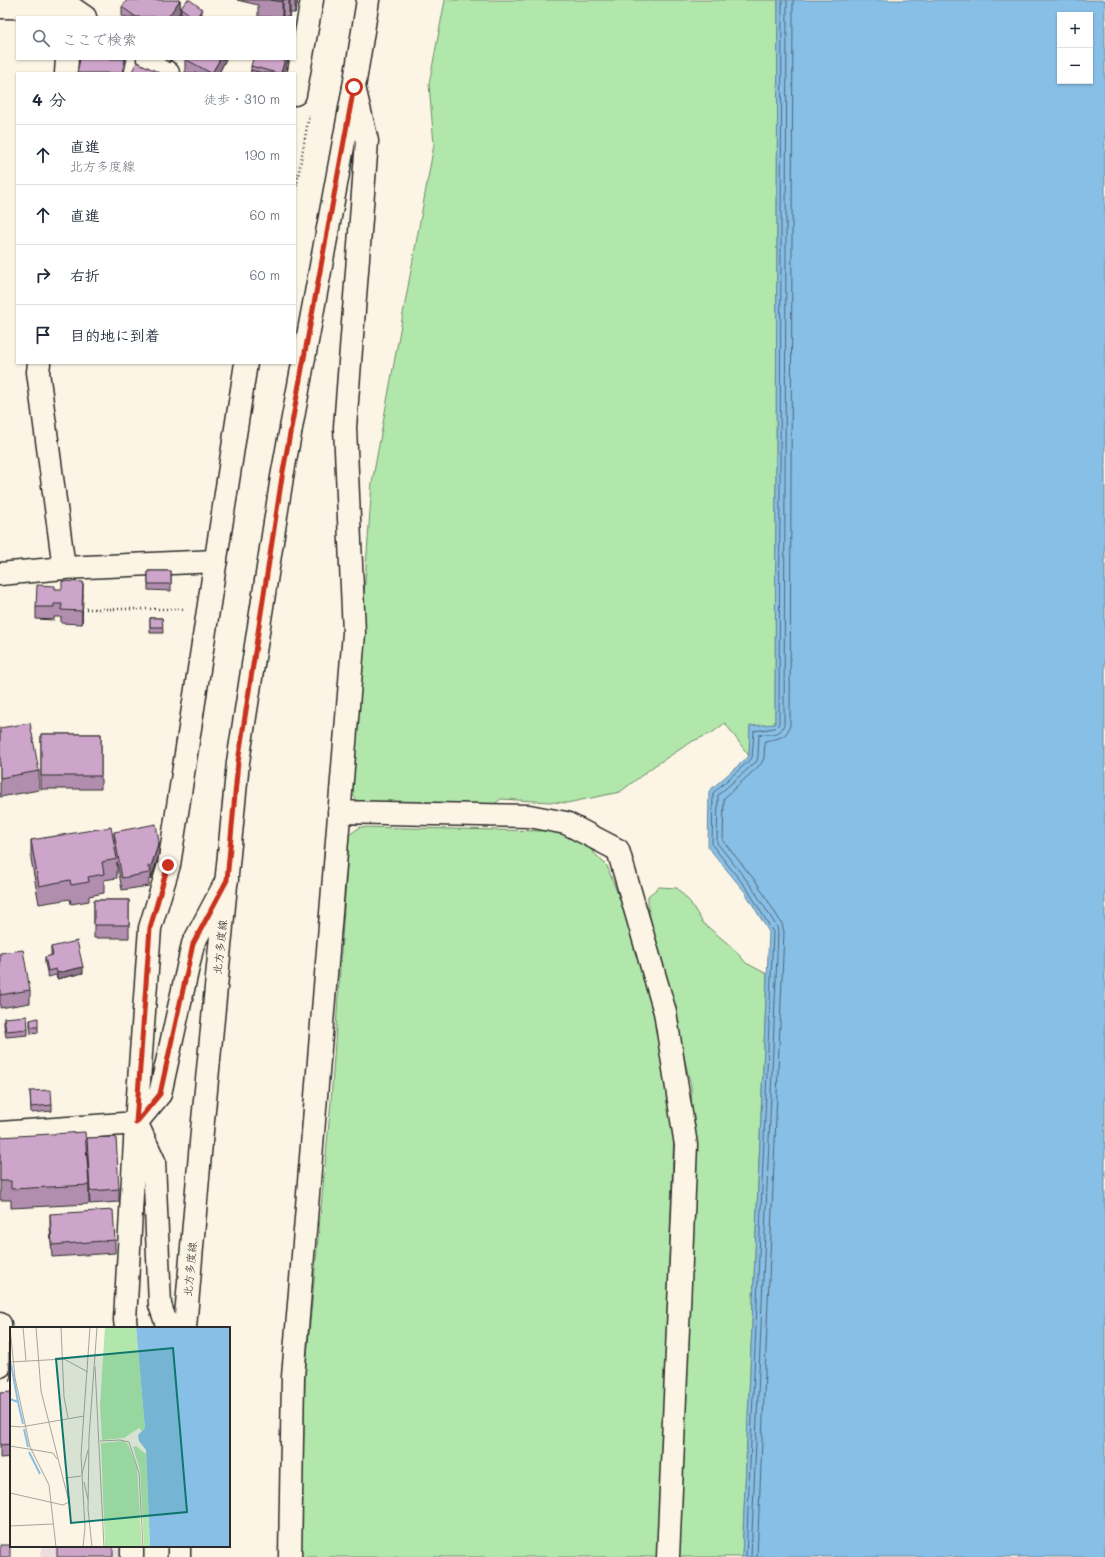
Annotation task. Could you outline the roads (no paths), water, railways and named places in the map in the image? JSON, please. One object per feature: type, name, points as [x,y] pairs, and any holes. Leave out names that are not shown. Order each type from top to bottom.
[{"type":"street","points":[[296,88],[312,0]]},
{"type":"street","name":"北方多度線","points":[[185,1327],[238,762],[282,477],[354,87],[368,0]]},
{"type":"street","points":[[0,7],[75,11]]},
{"type":"street","points":[[66,72],[68,60]]},
{"type":"street","points":[[149,60],[167,72]]},
{"type":"street","points":[[290,1557],[293,1377],[354,633],[345,427],[367,141],[354,87]]},
{"type":"street","points":[[39,364],[38,372],[64,568]]},
{"type":"street","points":[[126,1327],[125,1320],[136,1123],[150,928],[168,865],[246,364]]},
{"type":"street","points":[[0,574],[64,568],[216,561]]},
{"type":"street","points":[[339,812],[529,816],[566,822],[618,850],[665,1012],[686,1145],[668,1557]]},
{"type":"street","points":[[0,1133],[136,1123],[160,1094],[193,944],[227,880]]},
{"type":"street","points":[[136,1123],[154,1161],[160,1305],[168,1327]]},
{"type":"street","points":[[0,1324],[0,1366]]},
{"type":"water","points":[[778,0],[1105,0],[1105,1557],[742,1557],[769,932],[745,892],[708,847],[709,791],[749,756],[750,726],[775,724]]}]
